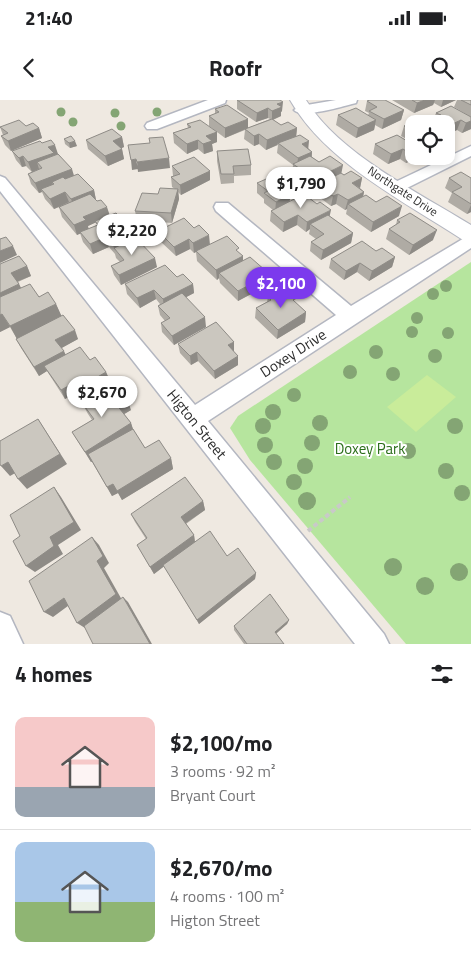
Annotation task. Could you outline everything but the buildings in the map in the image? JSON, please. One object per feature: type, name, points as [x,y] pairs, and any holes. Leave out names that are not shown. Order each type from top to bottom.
[{"type":"street","points":[[152,126],[220,100]]},
{"type":"street","points":[[300,105],[329,106],[351,100]]},
{"type":"street","name":"Northgate Drive","points":[[300,105],[319,130],[352,158],[471,235]]},
{"type":"street","points":[[397,187],[471,150]]},
{"type":"street","name":"Higton Street","points":[[0,181],[374,644]]},
{"type":"street","points":[[222,207],[350,316]]},
{"type":"street","name":"Doxey Drive","points":[[192,419],[471,240]]},
{"type":"street","points":[[0,626],[8,644]]},
{"type":"path","points":[[306,533],[350,497]]},
{"type":"green space","name":"Doxey Park","points":[[471,262],[471,644],[406,644],[250,460],[230,428],[238,416]]},
{"type":"green space","points":[[427,375],[456,397],[416,432],[387,407]]}]
